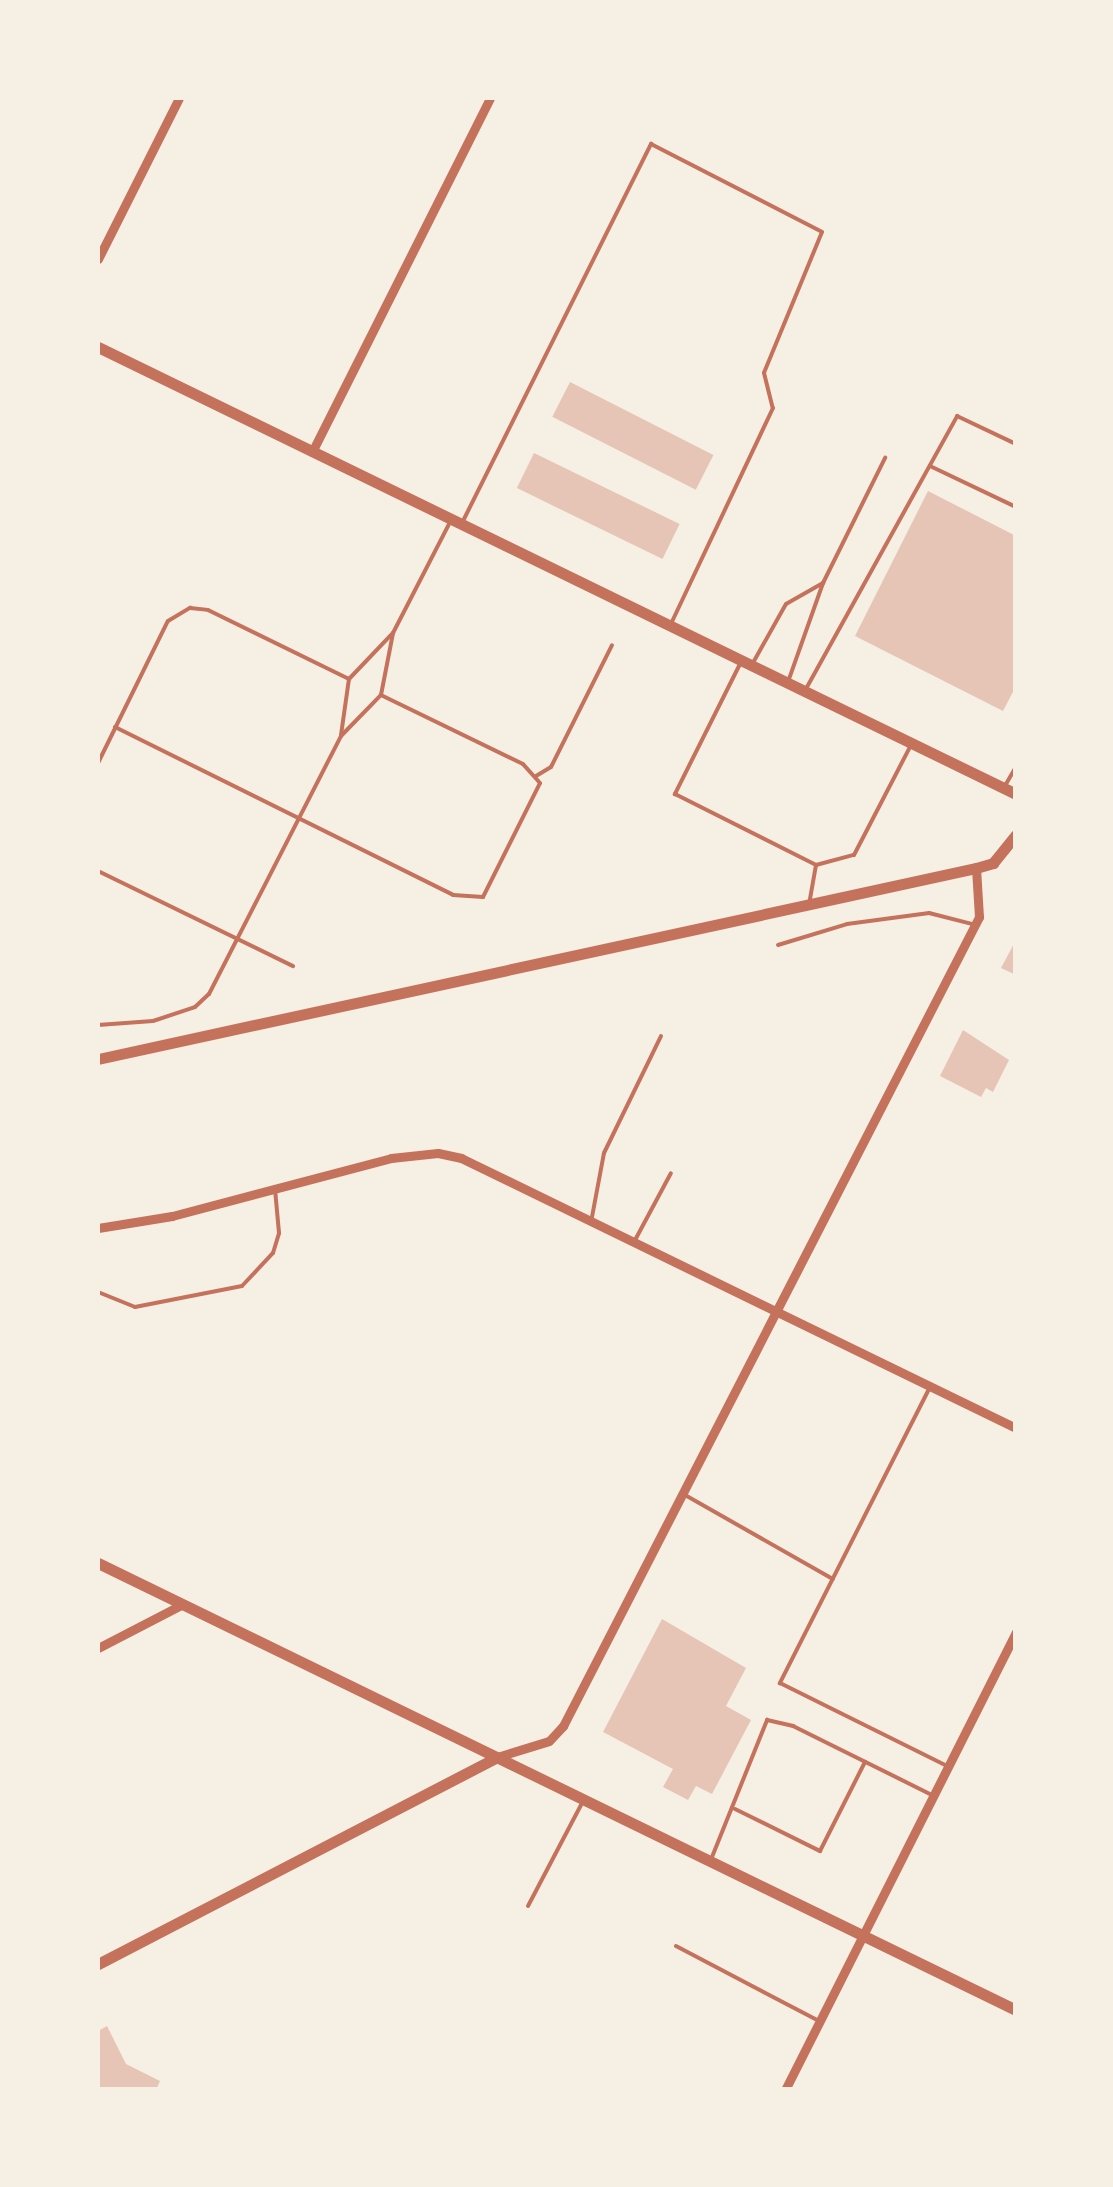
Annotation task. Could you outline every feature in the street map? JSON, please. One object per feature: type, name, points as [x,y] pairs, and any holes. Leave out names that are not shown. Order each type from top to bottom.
[{"type":"street","points":[[98,259],[179,98]]},
{"type":"street","points":[[312,452],[490,98]]},
{"type":"street","points":[[98,347],[1009,792]]},
{"type":"street","points":[[98,1059],[976,868],[993,863],[1016,835]]},
{"type":"street","points":[[98,1964],[498,1757],[550,1740],[563,1726],[974,925],[981,900],[976,868]]},
{"type":"street","points":[[98,1228],[438,1153],[482,1166],[1016,1428]]},
{"type":"street","points":[[98,1563],[1016,2010]]},
{"type":"street","points":[[98,1648],[181,1604]]},
{"type":"street","points":[[785,2090],[1016,1632]]},
{"type":"lane","points":[[341,736],[349,680],[394,633],[456,523],[651,144],[822,232],[764,374],[773,408],[670,626]]},
{"type":"lane","points":[[805,692],[957,416],[1016,444]]},
{"type":"lane","points":[[788,683],[823,583],[885,458]]},
{"type":"lane","points":[[928,465],[1016,507]]},
{"type":"lane","points":[[823,583],[786,604],[746,663],[674,794],[816,865],[854,855],[912,744]]},
{"type":"lane","points":[[98,763],[168,621],[190,608],[208,610],[349,680]]},
{"type":"lane","points":[[98,1025],[153,1021],[195,1007],[209,994],[341,736],[382,695],[394,633]]},
{"type":"lane","points":[[536,776],[551,767],[612,645]]},
{"type":"lane","points":[[382,695],[536,776]]},
{"type":"lane","points":[[116,727],[453,895],[475,899],[494,884],[535,802],[536,776]]},
{"type":"lane","points":[[1009,792],[1016,767]]},
{"type":"lane","points":[[810,904],[816,865]]},
{"type":"lane","points":[[98,871],[294,966]]},
{"type":"lane","points":[[778,945],[847,924],[929,913],[974,925]]},
{"type":"lane","points":[[590,1222],[604,1153],[662,1036]]},
{"type":"lane","points":[[634,1242],[671,1174]]},
{"type":"lane","points":[[98,1292],[134,1307],[242,1286],[274,1252],[280,1233],[274,1189]]},
{"type":"lane","points":[[930,1386],[780,1683],[947,1766]]},
{"type":"lane","points":[[681,1493],[833,1579]]},
{"type":"lane","points":[[710,1860],[735,1809],[767,1720],[793,1726],[932,1795]]},
{"type":"lane","points":[[735,1809],[820,1851],[865,1762]]},
{"type":"lane","points":[[528,1906],[584,1799]]},
{"type":"lane","points":[[676,1946],[819,2020]]},
{"type":"building","points":[[570,382],[713,455],[696,490],[552,417]]},
{"type":"building","points":[[534,453],[680,524],[663,559],[517,488]]},
{"type":"building","points":[[928,491],[1016,536],[1016,686],[1003,711],[855,636]]},
{"type":"building","points":[[1016,940],[1016,975],[1001,968]]},
{"type":"building","points":[[963,1030],[1009,1060],[993,1092],[986,1088],[981,1097],[940,1076]]},
{"type":"building","points":[[662,1619],[746,1668],[726,1706],[751,1720],[712,1794],[696,1786],[688,1800],[663,1787],[673,1769],[603,1732]]},
{"type":"building","points":[[107,2026],[126,2064],[160,2081],[156,2090],[98,2090],[98,2031]]}]
